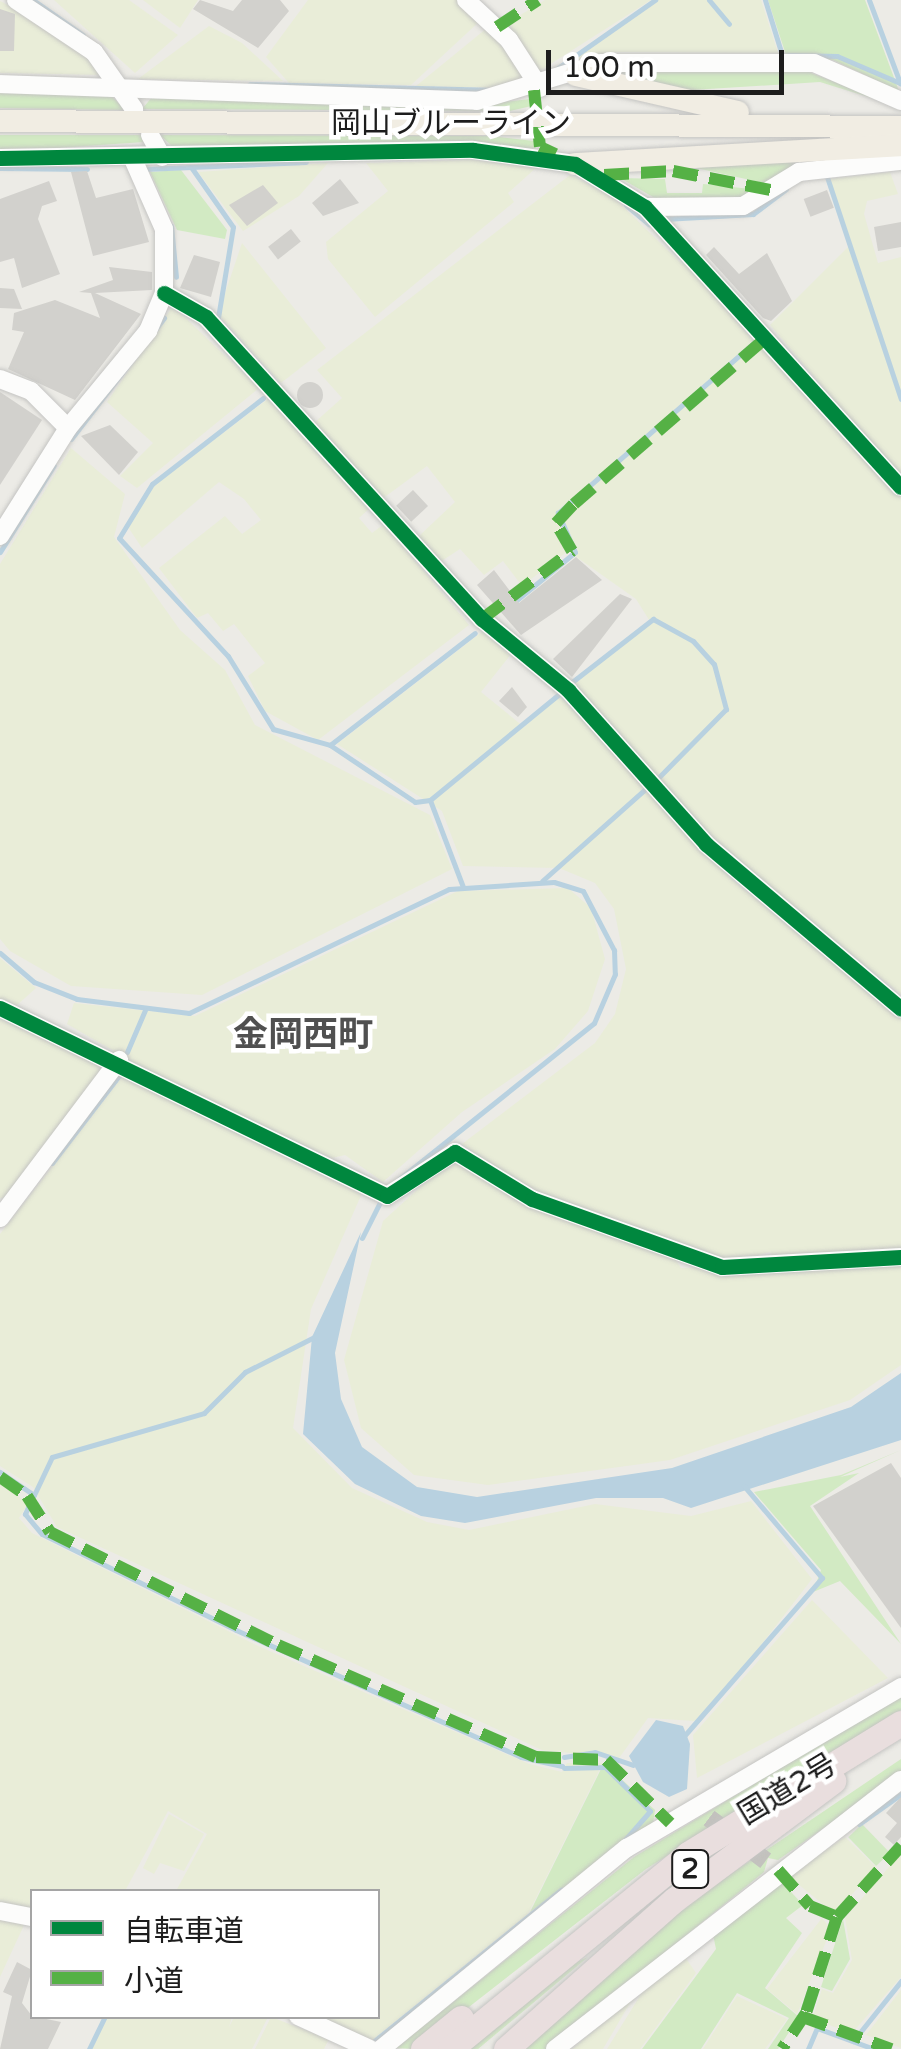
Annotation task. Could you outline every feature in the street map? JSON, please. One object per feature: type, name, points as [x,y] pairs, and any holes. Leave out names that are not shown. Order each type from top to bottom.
[{"type":"highway","name":"国道2号","points":[[450,2049],[688,1854],[901,1723]]},
{"type":"highway","name":"国道2号","points":[[492,2014],[663,1888],[833,1781],[901,1744]]},
{"type":"highway","points":[[506,2049],[674,1900],[833,1781]]},
{"type":"highway","points":[[423,2049],[688,1854]]},
{"type":"main road","points":[[576,74],[689,106],[861,127]]},
{"type":"main road","name":"岡山ブルーライン","points":[[0,121],[901,127]]},
{"type":"main road","points":[[575,164],[901,145]]},
{"type":"street","points":[[16,0],[94,52],[134,109]]},
{"type":"street","points":[[466,0],[537,81]]},
{"type":"street","points":[[0,84],[478,101],[537,81],[618,62],[814,64],[901,100]]},
{"type":"street","points":[[150,135],[162,157]]},
{"type":"street","points":[[0,158],[473,150],[575,164],[645,206],[901,487]]},
{"type":"street","points":[[0,536],[68,428],[148,331],[164,293],[164,229],[132,158]]},
{"type":"street","points":[[645,206],[743,206],[799,172],[901,161]]},
{"type":"street","points":[[164,293],[206,316],[482,619],[568,690],[706,844],[901,1009]]},
{"type":"street","points":[[0,379],[31,390],[68,428]]},
{"type":"street","points":[[0,1008],[119,1060],[384,1195],[455,1152],[532,1199],[722,1266],[901,1257]]},
{"type":"street","points":[[0,1218],[119,1060]]},
{"type":"street","points":[[381,2049],[627,1848],[702,1813],[901,1687]]},
{"type":"street","points":[[555,2049],[772,1866],[901,1780]]},
{"type":"street","points":[[0,1911],[30,1917]]},
{"type":"street","points":[[305,2019],[370,2049]]},
{"type":"green space","points":[[54,0],[129,0],[178,35],[135,73]]},
{"type":"green space","points":[[143,0],[198,0],[180,28]]},
{"type":"green space","points":[[308,0],[462,0],[481,20],[411,85],[289,83],[266,57]]},
{"type":"green space","points":[[545,0],[651,0],[538,72],[510,36],[512,20]]},
{"type":"green space","points":[[657,0],[707,0],[729,26],[711,0],[761,0],[778,53],[608,52],[561,67]]},
{"type":"green space","points":[[768,0],[865,0],[899,91],[833,60],[787,58]]},
{"type":"green space","points":[[0,1],[71,37],[103,75],[0,73]]},
{"type":"green space","points":[[209,26],[242,43],[283,81],[138,79]]},
{"type":"green space","points":[[487,28],[529,78],[499,88],[416,86]]},
{"type":"green space","points":[[605,70],[806,71],[894,105],[820,82],[676,91]]},
{"type":"green space","points":[[0,92],[111,96],[126,110],[0,108]]},
{"type":"green space","points":[[153,96],[471,106],[530,99],[536,105],[510,111],[142,109]]},
{"type":"green space","points":[[0,135],[144,135],[144,142],[0,152]]},
{"type":"green space","points":[[160,135],[491,136],[534,141],[536,148],[174,148]]},
{"type":"green space","points":[[472,160],[537,167],[508,193],[514,202],[375,317],[328,259],[326,242],[388,191],[366,163]]},
{"type":"green space","points":[[815,160],[768,184],[687,166]]},
{"type":"green space","points":[[328,163],[299,196],[243,231],[198,172]]},
{"type":"green space","points":[[181,170],[227,230],[225,239],[177,230],[150,172]]},
{"type":"green space","points":[[890,172],[898,194],[867,201],[864,214],[878,263],[901,257],[901,478],[770,325],[850,245],[829,179]]},
{"type":"green space","points":[[570,175],[612,196],[682,264],[690,258],[901,493],[901,994],[728,855],[574,684],[651,623],[636,599],[568,551],[522,586],[503,561],[484,575],[460,549],[440,562],[418,537],[455,502],[427,466],[382,499],[314,423],[342,398],[317,370]]},
{"type":"green space","points":[[620,178],[665,179],[667,193],[702,193],[703,184],[761,190],[742,200],[660,201]]},
{"type":"green space","points":[[242,243],[326,348],[281,383],[218,314]]},
{"type":"green space","points":[[173,306],[259,388],[137,488],[120,476],[153,443],[107,402]]},
{"type":"green space","points":[[268,399],[370,508],[359,518],[372,533],[384,524],[469,625],[318,740],[265,711],[248,676],[265,663],[234,624],[223,631],[208,613],[197,618],[159,568],[225,516],[242,534],[261,520],[244,499],[219,482],[142,548],[128,527],[148,490]]},
{"type":"green space","points":[[71,448],[125,494],[114,537],[180,630],[225,670],[255,725],[430,815],[452,869],[202,995],[71,986],[10,951],[0,939],[0,564]]},
{"type":"green space","points":[[483,631],[512,653],[481,692],[524,727],[560,696],[730,878],[901,1019],[901,1252],[775,1260],[770,1252],[732,1262],[522,1186],[462,1144],[595,1043],[615,1014],[626,969],[614,909],[595,883],[559,868],[463,866],[442,811],[337,744]]},
{"type":"green space","points":[[568,888],[591,908],[605,959],[588,1011],[555,1049],[462,1112],[383,1182],[345,1155],[332,1158],[187,1093],[67,1024],[74,1003],[195,1016],[458,891]]},
{"type":"green space","points":[[0,958],[36,988],[15,1007],[0,1002]]},
{"type":"green space","points":[[0,1012],[111,1062],[4,1198],[0,1198]]},
{"type":"green space","points":[[126,1072],[363,1191],[311,1309],[293,1428],[352,1488],[427,1522],[469,1530],[595,1504],[691,1516],[751,1501],[812,1579],[710,1711],[695,1721],[648,1718],[619,1758],[542,1750],[57,1527],[33,1487],[0,1466],[0,1234]]},
{"type":"green space","points":[[451,1159],[672,1254],[681,1268],[901,1261],[901,1365],[850,1400],[670,1460],[488,1485],[414,1475],[361,1428],[344,1360],[383,1221]]},
{"type":"green space","points":[[901,1450],[840,1477],[859,1473],[810,1506],[901,1644],[840,1581],[813,1592],[821,1570],[754,1492],[841,1475]]},
{"type":"green space","points":[[0,1481],[28,1504],[19,1518],[32,1533],[258,1646],[529,1764],[562,1772],[567,1763],[603,1763],[528,1914],[370,2042],[316,2019],[380,2019],[380,1889],[177,1889],[207,1834],[168,1811],[126,1889],[30,1889],[30,1914],[0,1907]]},
{"type":"green space","points":[[812,1600],[888,1678],[697,1778],[693,1735]]},
{"type":"green space","points":[[901,1695],[901,1710],[646,1869],[415,2049],[396,2048],[634,1857]]},
{"type":"green space","points":[[901,1759],[901,1774],[778,1860],[768,1858],[764,1872],[546,2049],[520,2049],[673,1913]]},
{"type":"green space","points":[[604,1763],[655,1810],[653,1823],[530,1912]]},
{"type":"green space","points":[[169,1814],[204,1834],[184,1871],[160,1863],[154,1874],[143,1868]]},
{"type":"green space","points":[[862,1824],[890,1853],[876,1866],[848,1837]]},
{"type":"green space","points":[[845,1837],[877,1868],[834,1913],[788,1876]]},
{"type":"green space","points":[[901,1853],[901,1977],[852,2033],[812,2019],[822,1989],[833,1993],[852,1960],[845,1918]]},
{"type":"green space","points":[[782,1882],[803,1905],[786,1918],[802,1933],[765,1988],[799,2017],[778,2049],[768,2049],[789,2018],[737,1993],[701,2049],[642,2049],[716,1949],[713,1935]]},
{"type":"green space","points":[[822,1918],[831,1929],[797,2014],[767,1989]]},
{"type":"green space","points":[[843,1919],[850,1959],[832,1991],[821,1987]]},
{"type":"green space","points":[[0,1920],[25,1923],[0,1977]]},
{"type":"green space","points":[[588,1957],[478,2049],[467,2049],[575,1963]]},
{"type":"green space","points":[[685,1957],[696,1973],[640,2049],[607,2049],[643,1991]]},
{"type":"green space","points":[[901,1990],[901,2048],[866,2035]]},
{"type":"green space","points":[[737,1996],[787,2019],[765,2049],[703,2049]]},
{"type":"green space","points":[[633,1998],[603,2049],[572,2049]]},
{"type":"green space","points":[[107,2019],[231,2019],[229,2027],[233,2019],[267,2019],[252,2049],[92,2049]]},
{"type":"green space","points":[[270,2019],[329,2039],[324,2049],[255,2049]]},
{"type":"water","points":[[361,1232],[335,1353],[341,1399],[362,1447],[417,1487],[477,1497],[672,1468],[851,1407],[901,1373],[901,1440],[691,1508],[663,1498],[596,1498],[465,1523],[421,1516],[355,1484],[303,1434],[312,1337]]},
{"type":"water","points":[[656,1720],[683,1726],[690,1744],[687,1789],[669,1797],[643,1782],[629,1756]]},
{"type":"building","points":[[200,0],[233,11],[242,0],[280,0],[289,11],[258,48],[193,9]]},
{"type":"building","points":[[0,9],[15,14],[14,51],[0,51]]},
{"type":"building","points":[[87,171],[96,198],[133,189],[149,242],[93,256],[71,172]]},
{"type":"building","points":[[340,179],[359,203],[323,216],[312,203]]},
{"type":"building","points":[[49,181],[57,201],[42,206],[38,219],[60,274],[22,288],[14,258],[0,262],[0,199]]},
{"type":"building","points":[[263,185],[278,203],[247,226],[229,205]]},
{"type":"building","points":[[827,190],[834,208],[810,217],[804,199]]},
{"type":"building","points":[[901,222],[901,247],[878,251],[874,227]]},
{"type":"building","points":[[291,229],[301,242],[278,259],[268,247]]},
{"type":"building","points":[[714,247],[739,274],[767,253],[792,301],[771,321],[763,318],[706,255]]},
{"type":"building","points":[[194,255],[220,262],[211,297],[180,288]]},
{"type":"building","points":[[109,267],[152,272],[152,290],[95,293],[141,314],[75,400],[8,369],[24,332],[12,330],[14,313],[55,300],[100,318],[91,293],[79,292],[113,280]]},
{"type":"building","points":[[0,288],[14,289],[22,309],[0,308]]},
{"type":"building","points":[[310,382],[319,386],[323,395],[319,404],[310,408],[301,404],[297,395],[301,386]]},
{"type":"building","points":[[0,392],[42,420],[0,485]]},
{"type":"building","points":[[110,425],[138,452],[119,475],[81,436]]},
{"type":"building","points":[[413,490],[428,506],[411,522],[396,506]]},
{"type":"building","points":[[576,557],[602,580],[521,635],[477,585],[494,570],[519,603]]},
{"type":"building","points":[[620,594],[632,599],[572,677],[553,659]]},
{"type":"building","points":[[512,687],[527,707],[518,717],[499,701]]},
{"type":"building","points":[[891,1463],[901,1478],[901,1628],[813,1506]]},
{"type":"building","points":[[901,1797],[901,1837],[894,1845],[885,1837],[897,1823],[886,1813]]},
{"type":"building","points":[[17,1962],[30,1969],[22,2003],[30,2019],[61,2022],[48,2049],[0,2049],[12,1996],[3,1992]]},
{"type":"waterway","points":[[33,0],[83,35]]},
{"type":"waterway","points":[[552,72],[655,0]]},
{"type":"waterway","points":[[709,0],[729,24]]},
{"type":"waterway","points":[[765,0],[782,55]]},
{"type":"waterway","points":[[869,0],[900,83]]},
{"type":"waterway","points":[[789,55],[837,56],[900,83]]},
{"type":"waterway","points":[[250,84],[489,90]]},
{"type":"waterway","points":[[144,169],[306,162]]},
{"type":"waterway","points":[[191,167],[233,227],[218,318]]},
{"type":"waterway","points":[[0,168],[87,169]]},
{"type":"waterway","points":[[827,177],[901,399]]},
{"type":"waterway","points":[[664,219],[753,214],[786,189]]},
{"type":"waterway","points":[[626,205],[649,224]]},
{"type":"waterway","points":[[171,226],[176,277]]},
{"type":"waterway","points":[[71,439],[164,318]]},
{"type":"waterway","points":[[513,603],[575,552],[558,513],[758,339]]},
{"type":"waterway","points":[[263,398],[152,484],[119,538],[228,656],[273,729],[330,745],[415,802],[430,800]]},
{"type":"waterway","points":[[0,552],[54,465]]},
{"type":"waterway","points":[[572,682],[653,619],[693,641],[714,664],[726,709],[660,776]]},
{"type":"waterway","points":[[330,745],[475,633]]},
{"type":"waterway","points":[[463,887],[430,800],[559,694]]},
{"type":"waterway","points":[[542,881],[644,790]]},
{"type":"waterway","points":[[0,953],[34,982],[77,999],[189,1013],[449,889],[554,882],[583,891],[614,950],[615,974],[594,1023],[399,1179]]},
{"type":"waterway","points":[[127,1052],[145,1010]]},
{"type":"waterway","points":[[52,1163],[121,1073]]},
{"type":"waterway","points":[[362,1238],[382,1198]]},
{"type":"waterway","points":[[0,1472],[34,1495],[52,1457],[204,1413],[245,1372],[314,1337]]},
{"type":"waterway","points":[[684,1736],[822,1578],[744,1486]]},
{"type":"waterway","points":[[29,1505],[25,1514],[42,1534],[236,1630],[521,1757],[562,1766]]},
{"type":"waterway","points":[[564,1757],[595,1752],[633,1765]]},
{"type":"waterway","points":[[564,1768],[605,1767],[650,1811],[625,1840]]},
{"type":"waterway","points":[[859,1824],[901,1794]]},
{"type":"waterway","points":[[373,2042],[561,1890]]},
{"type":"waterway","points":[[853,2041],[901,1981]]},
{"type":"waterway","points":[[89,2049],[104,2019]]},
{"type":"waterway","points":[[808,2049],[817,2028],[874,2049]]},
{"type":"tunnel","points":[[709,1818],[766,1861]]},
{"type":"marked path","points":[[497,27],[538,0]]},
{"type":"marked path","points":[[534,90],[540,147],[555,154]]},
{"type":"marked path","points":[[604,175],[673,171],[771,190]]},
{"type":"marked path","points":[[482,619],[572,551],[556,523],[574,504],[770,334]]},
{"type":"marked path","points":[[0,1477],[27,1496],[50,1532],[278,1645],[536,1757],[606,1760],[670,1823]]},
{"type":"marked path","points":[[837,1917],[901,1846]]},
{"type":"marked path","points":[[778,1870],[810,1906],[837,1917],[806,2013],[782,2049]]},
{"type":"marked path","points":[[803,2017],[891,2049]]},
{"type":"cycle path","points":[[0,158],[473,150],[575,164],[645,207],[901,487]]},
{"type":"cycle path","points":[[164,293],[206,317],[482,619],[568,690],[706,844],[901,1009]]},
{"type":"cycle path","points":[[0,1008],[387,1196],[455,1152],[532,1199],[722,1267],[901,1257]]},
{"type":"district","name":"金岡西町","points":[[303,1035]]}]
